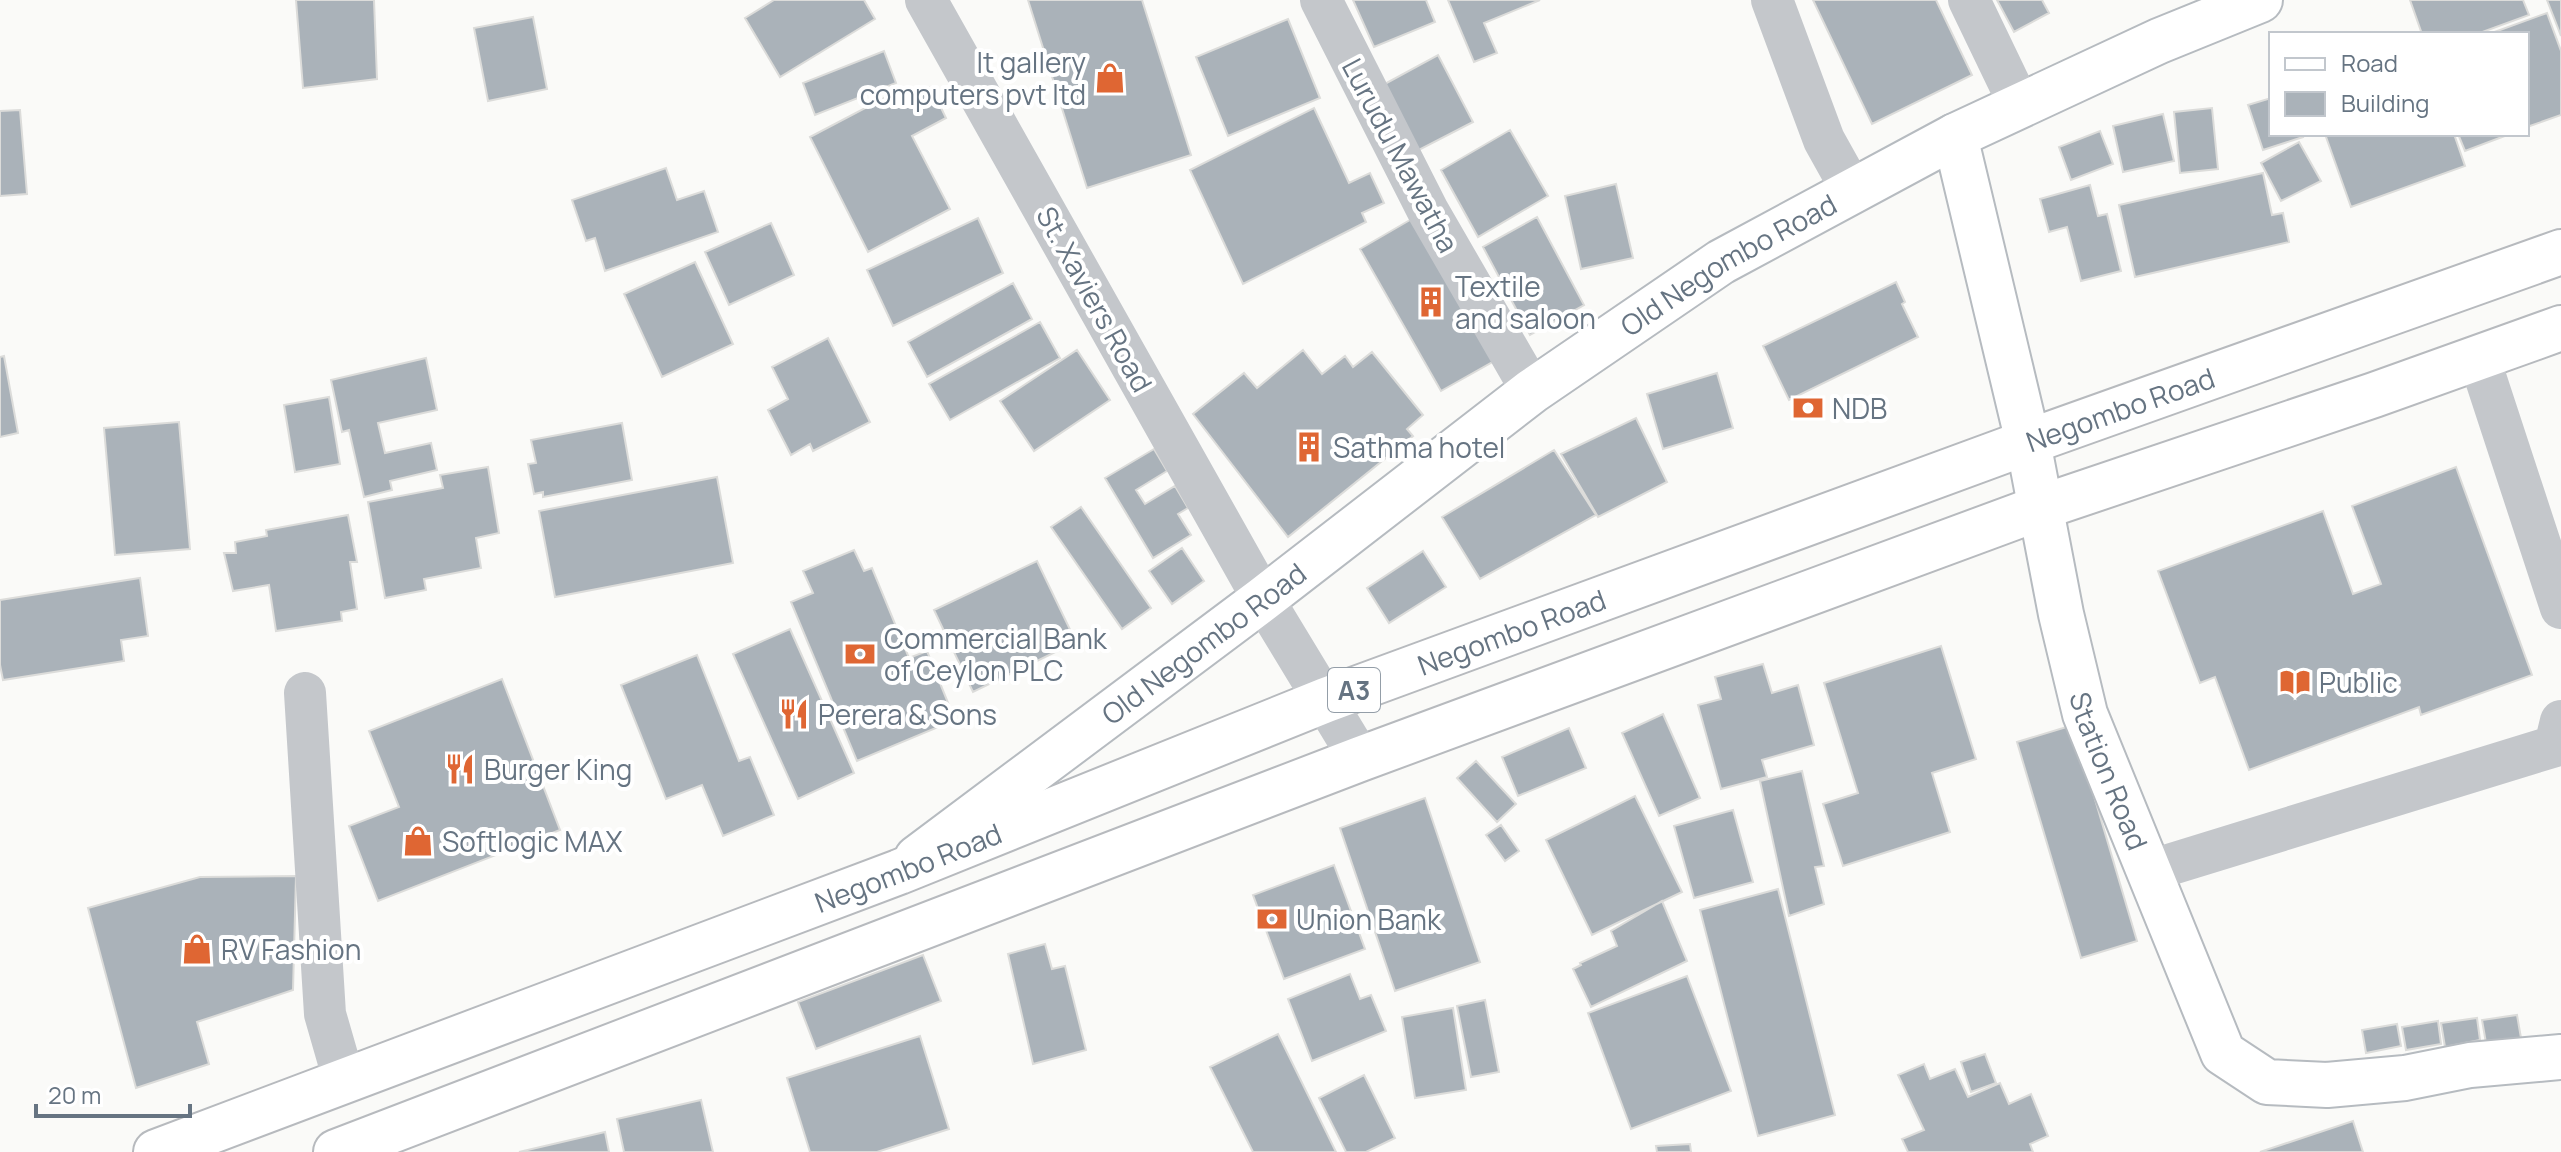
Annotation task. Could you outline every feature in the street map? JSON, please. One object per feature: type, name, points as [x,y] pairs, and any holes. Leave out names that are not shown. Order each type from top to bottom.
[{"type":"main road","name":"Old Negombo Road","points":[[899,872],[1263,599],[1532,391],[1721,262],[1955,136],[2159,41],[2260,0]]},
{"type":"main road","name":"Station Road","points":[[1955,136],[2028,442],[2061,614],[2085,714],[2223,1053],[2267,1082],[2327,1085],[2405,1078],[2470,1065],[2561,1057]]},
{"type":"main road","name":"Negombo Road","points":[[156,1152],[899,872],[1326,700],[2028,442],[2561,252]]},
{"type":"main road","name":"A3","points":[[336,1152],[1360,759],[2042,507],[2561,328]]},
{"type":"street","name":"St. Xaviers Road","points":[[926,0],[1263,599],[1360,759]]},
{"type":"street","name":"Lurudu Mawatha","points":[[1321,0],[1428,211],[1532,391]]},
{"type":"street","points":[[1772,0],[1824,140],[1853,192]]},
{"type":"street","points":[[1969,0],[2020,106]]},
{"type":"street","points":[[2479,358],[2561,608]]},
{"type":"street","points":[[305,693],[325,1014],[344,1080]]},
{"type":"street","points":[[2149,871],[2555,746],[2561,721]]},
{"type":"building","points":[[296,0],[374,0],[377,79],[303,88]]},
{"type":"building","points":[[774,0],[864,0],[875,19],[780,77],[745,18]]},
{"type":"building","name":"It gallery computers pvt ltd","points":[[1028,0],[1142,0],[1191,155],[1087,188]]},
{"type":"building","points":[[1353,0],[1426,0],[1435,22],[1374,47]]},
{"type":"building","points":[[1448,0],[1540,0],[1484,23],[1497,53],[1474,62]]},
{"type":"building","points":[[1813,0],[1936,0],[1972,75],[1872,124]]},
{"type":"building","points":[[1997,0],[2042,0],[2049,13],[2014,32]]},
{"type":"building","points":[[2410,0],[2523,0],[2529,15],[2482,32],[2421,32]]},
{"type":"building","points":[[2547,0],[2561,0],[2561,36]]},
{"type":"building","points":[[2547,13],[2561,51],[2561,115],[2529,126],[2529,32],[2495,32]]},
{"type":"building","points":[[533,17],[547,89],[488,101],[474,28]]},
{"type":"building","points":[[1288,19],[1320,98],[1228,136],[1196,57]]},
{"type":"building","points":[[884,51],[896,83],[815,115],[803,83]]},
{"type":"building","points":[[1438,55],[1473,122],[1415,152],[1381,86]]},
{"type":"building","points":[[931,87],[946,118],[912,136],[950,209],[868,252],[810,137],[886,97],[892,108]]},
{"type":"building","points":[[2269,99],[2269,136],[2303,137],[2263,150],[2248,105]]},
{"type":"building","points":[[1314,108],[1349,183],[1370,173],[1384,203],[1362,213],[1366,222],[1243,284],[1190,170]]},
{"type":"building","points":[[2212,108],[2218,169],[2180,173],[2174,112]]},
{"type":"building","points":[[20,110],[27,194],[0,196],[0,111]]},
{"type":"building","points":[[2163,114],[2174,161],[2123,172],[2113,126]]},
{"type":"building","points":[[1510,130],[1548,196],[1478,237],[1441,170]]},
{"type":"building","points":[[2100,131],[2113,164],[2071,180],[2059,147]]},
{"type":"building","points":[[2326,136],[2455,136],[2465,166],[2351,207]]},
{"type":"building","points":[[2459,136],[2505,136],[2465,151]]},
{"type":"building","points":[[2299,142],[2321,181],[2281,201],[2261,163]]},
{"type":"building","points":[[666,168],[677,200],[704,191],[718,232],[605,271],[595,238],[586,241],[572,200]]},
{"type":"building","points":[[2263,173],[2272,215],[2283,213],[2289,242],[2135,277],[2119,205]]},
{"type":"building","points":[[1616,184],[1633,258],[1581,269],[1565,196]]},
{"type":"building","points":[[2090,185],[2098,216],[2107,214],[2121,271],[2081,281],[2067,227],[2049,232],[2040,199]]},
{"type":"building","name":"Textile and saloon","points":[[1422,213],[1503,356],[1441,391],[1360,249]]},
{"type":"building","points":[[1537,217],[1584,305],[1530,335],[1483,247]]},
{"type":"building","points":[[978,218],[1003,273],[893,326],[867,270]]},
{"type":"building","points":[[771,223],[794,275],[729,305],[705,252]]},
{"type":"building","points":[[695,262],[733,344],[662,377],[624,294]]},
{"type":"building","points":[[1896,282],[1905,302],[1902,304],[1918,337],[1789,400],[1763,346]]},
{"type":"building","points":[[1013,283],[1032,319],[927,377],[908,342]]},
{"type":"building","points":[[1040,322],[1060,358],[950,420],[929,384]]},
{"type":"building","points":[[828,338],[870,422],[813,451],[810,444],[791,455],[768,410],[788,399],[772,367]]},
{"type":"building","points":[[1077,350],[1110,400],[1034,451],[1000,401]]},
{"type":"building","name":"Sathma hotel","points":[[1303,350],[1322,374],[1345,356],[1353,367],[1372,352],[1423,415],[1407,429],[1413,436],[1288,537],[1193,414],[1244,373],[1257,388]]},
{"type":"building","points":[[4,356],[18,433],[0,437],[0,357]]},
{"type":"building","points":[[426,358],[437,410],[378,423],[385,453],[431,443],[437,470],[390,481],[392,490],[364,497],[349,430],[342,432],[331,380]]},
{"type":"building","points":[[1717,373],[1733,428],[1663,449],[1647,394]]},
{"type":"building","points":[[329,397],[340,464],[295,472],[284,405]]},
{"type":"building","points":[[1636,418],[1667,482],[1598,517],[1561,454]]},
{"type":"building","points":[[179,422],[190,549],[115,555],[104,428]]},
{"type":"building","points":[[622,423],[632,480],[543,497],[543,492],[534,494],[528,464],[536,463],[531,440]]},
{"type":"building","points":[[1154,449],[1167,471],[1136,490],[1145,504],[1175,486],[1188,508],[1178,514],[1191,535],[1153,558],[1105,478]]},
{"type":"building","points":[[1554,450],[1596,515],[1480,579],[1442,517]]},
{"type":"building","points":[[488,467],[499,533],[476,538],[481,568],[424,579],[426,590],[385,598],[368,502],[443,488],[440,475]]},
{"type":"building","points":[[2456,467],[2532,675],[2421,715],[2419,707],[2249,770],[2215,677],[2200,683],[2158,571],[2323,511],[2353,594],[2381,584],[2352,506]]},
{"type":"building","points":[[717,477],[733,563],[555,597],[539,511]]},
{"type":"building","points":[[1081,507],[1151,608],[1122,629],[1051,527]]},
{"type":"building","points":[[348,515],[357,562],[350,562],[357,609],[341,612],[342,621],[276,631],[269,585],[233,591],[224,553],[236,553],[235,542],[267,536],[266,530]]},
{"type":"building","points":[[1182,548],[1204,581],[1172,604],[1149,571]]},
{"type":"building","name":"Commercial Bank of Ceylon PLC","points":[[854,550],[864,571],[872,568],[909,658],[927,651],[955,720],[857,761],[791,602],[813,593],[803,571]]},
{"type":"building","points":[[1423,551],[1446,587],[1389,623],[1367,588]]},
{"type":"building","points":[[1037,561],[1076,642],[973,692],[934,610]]},
{"type":"building","points":[[140,578],[148,636],[121,640],[124,661],[3,680],[0,665],[0,600]]},
{"type":"building","name":"Perera & Sons","points":[[790,629],[854,773],[798,799],[733,654]]},
{"type":"building","points":[[1941,646],[1976,759],[1932,773],[1950,832],[1843,866],[1823,804],[1858,793],[1824,683]]},
{"type":"building","points":[[697,655],[739,761],[750,757],[774,815],[723,836],[702,785],[666,799],[621,685]]},
{"type":"building","points":[[1763,664],[1772,693],[1798,685],[1814,745],[1762,760],[1767,777],[1721,789],[1698,705],[1721,699],[1715,677]]},
{"type":"building","name":"Burger King","points":[[502,679],[560,830],[378,901],[349,826],[399,807],[369,731]]},
{"type":"building","points":[[1663,714],[1700,798],[1659,816],[1622,733]]},
{"type":"building","points":[[2073,725],[2137,941],[2081,958],[2017,742]]},
{"type":"building","points":[[1569,728],[1586,768],[1518,796],[1502,757]]},
{"type":"building","points":[[1476,761],[1516,804],[1497,822],[1457,778]]},
{"type":"building","points":[[1802,771],[1824,866],[1815,867],[1824,904],[1789,916],[1760,781]]},
{"type":"building","points":[[1635,796],[1682,892],[1592,935],[1546,840]]},
{"type":"building","points":[[1425,798],[1480,962],[1395,991],[1340,828]]},
{"type":"building","points":[[1733,810],[1753,882],[1694,898],[1674,826]]},
{"type":"building","points":[[1501,825],[1519,851],[1505,861],[1486,835]]},
{"type":"building","points":[[1334,865],[1365,949],[1284,979],[1253,895]]},
{"type":"building","name":"RV Fashion","points":[[296,876],[293,990],[197,1022],[209,1064],[136,1088],[88,908],[200,877]]},
{"type":"building","points":[[1778,889],[1835,1115],[1758,1136],[1700,910]]},
{"type":"building","points":[[1662,901],[1687,961],[1591,1007],[1573,969],[1617,946],[1611,931]]},
{"type":"building","points":[[1045,944],[1052,969],[1065,966],[1086,1050],[1033,1064],[1008,954]]},
{"type":"building","points":[[923,955],[941,1001],[816,1049],[798,1002]]},
{"type":"building","points":[[1350,974],[1360,999],[1371,995],[1386,1031],[1312,1061],[1288,999]]},
{"type":"building","points":[[1687,976],[1731,1091],[1631,1129],[1588,1013]]},
{"type":"building","points":[[1485,1000],[1499,1072],[1471,1077],[1457,1006]]},
{"type":"building","points":[[1453,1008],[1466,1090],[1415,1098],[1402,1017]]},
{"type":"building","points":[[2517,1015],[2521,1038],[2486,1043],[2482,1020]]},
{"type":"building","points":[[2477,1018],[2480,1040],[2445,1047],[2441,1023]]},
{"type":"building","points":[[2438,1021],[2441,1044],[2406,1050],[2402,1027]]},
{"type":"building","points":[[2397,1024],[2401,1046],[2366,1053],[2362,1030]]},
{"type":"building","points":[[1278,1034],[1336,1152],[1253,1152],[1210,1067]]},
{"type":"building","points":[[920,1036],[949,1129],[877,1152],[810,1152],[787,1078]]},
{"type":"building","points":[[1985,1054],[1996,1083],[1971,1092],[1961,1062]]},
{"type":"building","points":[[1924,1064],[1930,1079],[1955,1069],[1968,1097],[2000,1083],[2009,1104],[2031,1094],[2048,1136],[2030,1144],[2033,1152],[1908,1152],[1902,1139],[1924,1130],[1898,1075]]},
{"type":"building","points":[[1364,1075],[1395,1138],[1366,1152],[1346,1152],[1319,1098]]},
{"type":"building","points":[[701,1100],[713,1152],[624,1152],[617,1119]]},
{"type":"building","points":[[2353,1121],[2363,1152],[2260,1152]]},
{"type":"building","points":[[605,1132],[609,1152],[519,1152]]},
{"type":"building","points":[[1690,1144],[1691,1152],[1657,1152],[1656,1146]]},
{"type":"place","name":"It gallery computers pvt ltd","points":[[1110,78]]},
{"type":"place","name":"Textile and saloon","points":[[1431,302]]},
{"type":"place","name":"NDB","points":[[1808,408]]},
{"type":"place","name":"Sathma hotel","points":[[1309,447]]},
{"type":"place","name":"Commercial Bank of Ceylon PLC","points":[[860,654]]},
{"type":"place","name":"Public","points":[[2295,682]]},
{"type":"place","name":"Perera & Sons","points":[[794,714]]},
{"type":"place","name":"Burger King","points":[[460,769]]},
{"type":"place","name":"Softlogic MAX","points":[[418,841]]},
{"type":"place","name":"Union Bank","points":[[1272,919]]},
{"type":"place","name":"RV Fashion","points":[[197,949]]}]
